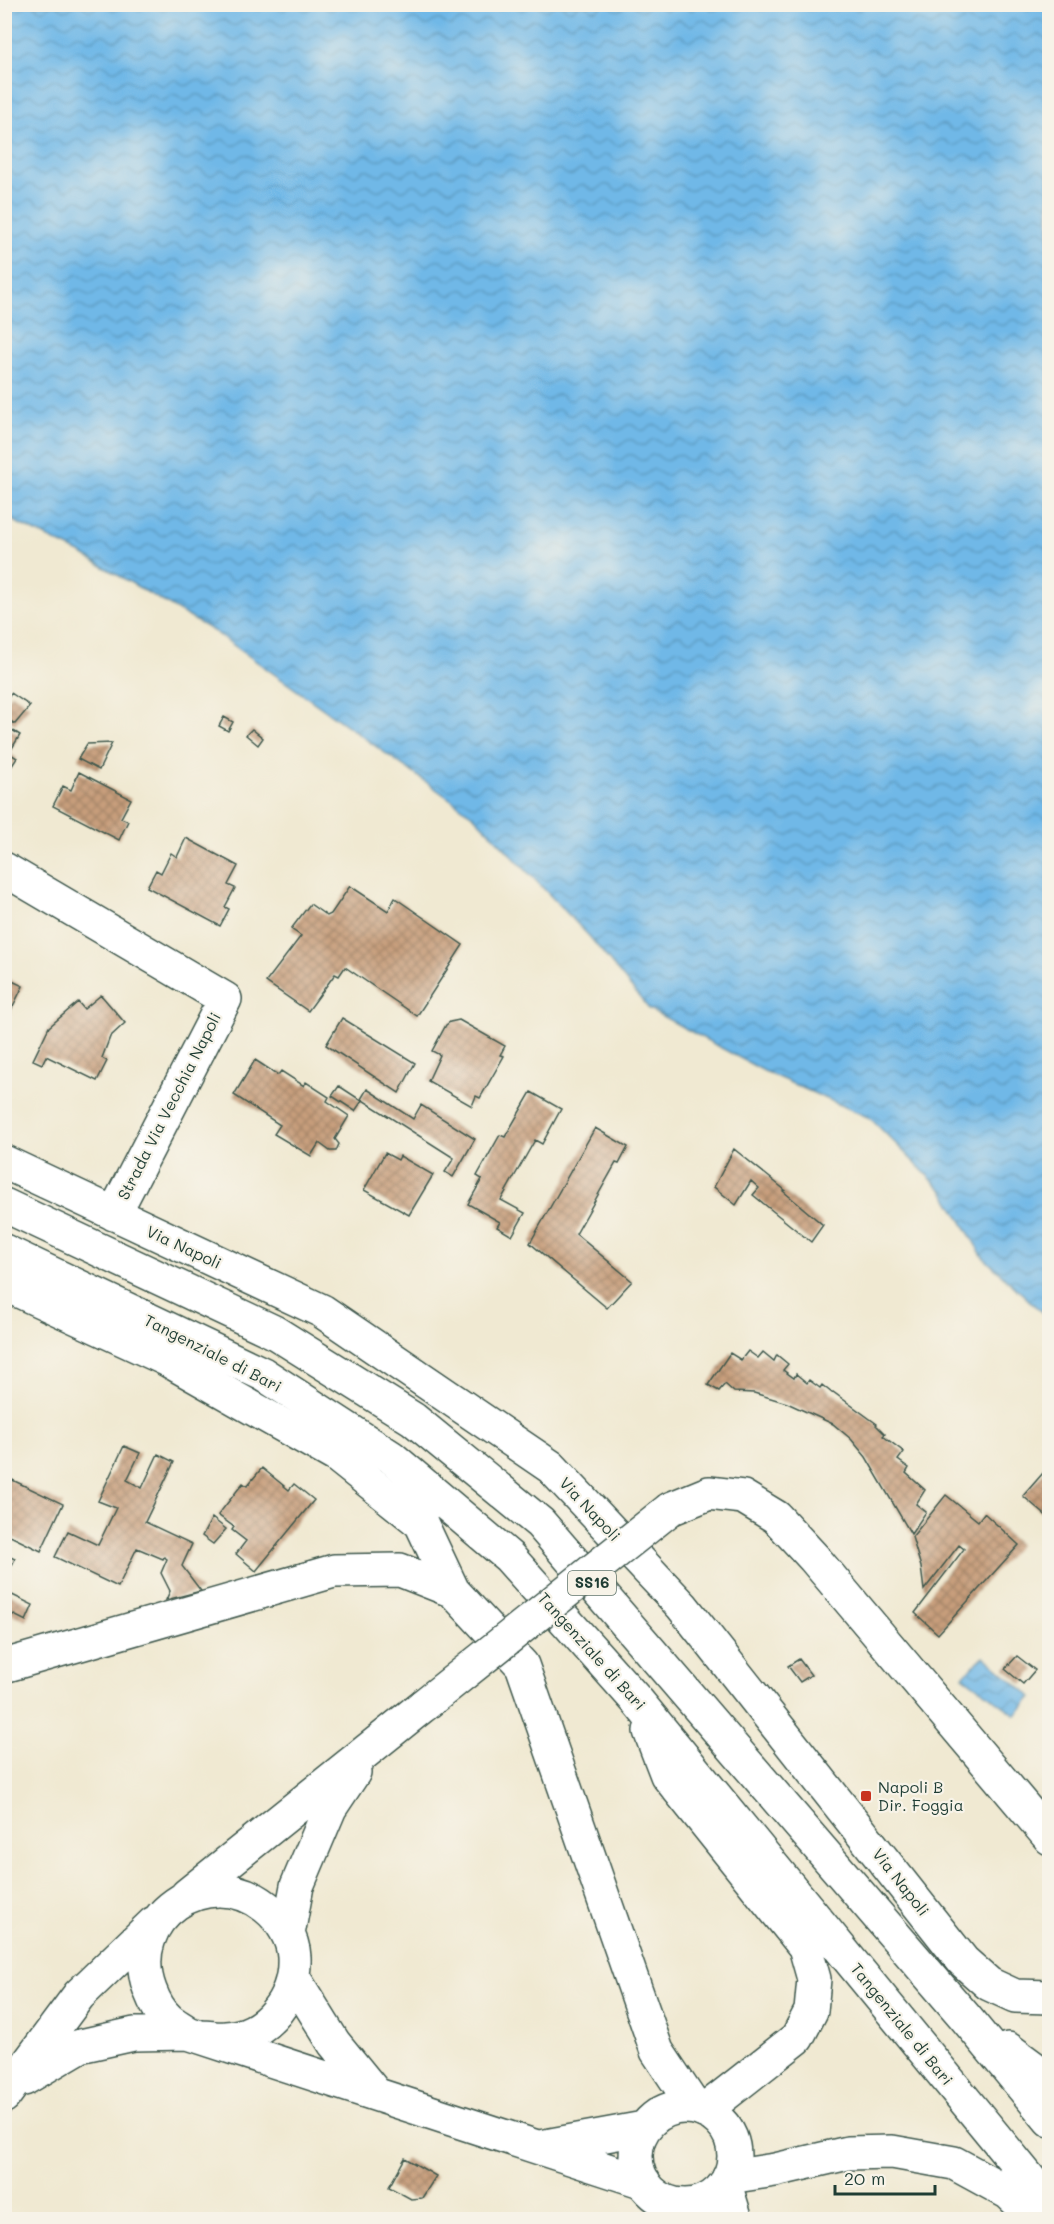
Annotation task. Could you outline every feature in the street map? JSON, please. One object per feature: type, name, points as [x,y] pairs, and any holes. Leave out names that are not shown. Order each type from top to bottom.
[{"type":"main road","name":"Strada Via Vecchia Napoli","points":[[4,869],[225,999],[114,1214]]},
{"type":"main road","name":"Via Napoli","points":[[4,1162],[322,1311],[551,1467],[682,1606],[963,1961],[989,1984],[1015,1996],[1050,1997]]},
{"type":"main road","name":"SS16","points":[[4,1205],[274,1332],[413,1419],[540,1523],[965,2017],[1050,2120]]},
{"type":"main road","name":"Tangenziale di Bari","points":[[4,1251],[263,1374],[391,1457],[509,1557],[638,1702],[1050,2204]]},
{"type":"main road","points":[[8,1294],[166,1359],[337,1456],[421,1523],[453,1591],[522,1665],[657,2051],[700,2109],[720,2122],[731,2138],[735,2157],[727,2181],[711,2198],[692,2204],[687,2212],[656,2196],[639,2172],[636,2152],[647,2125],[657,2051]]},
{"type":"main road","points":[[8,2091],[79,1995],[175,1905],[670,1509],[710,1493],[743,1497],[776,1517],[814,1558],[1050,1838]]},
{"type":"main road","points":[[4,1666],[334,1571],[400,1570],[453,1591]]},
{"type":"main road","points":[[536,2147],[647,2125],[672,2109],[700,2109],[797,2038],[812,2011],[814,1979],[806,1947],[667,1775],[638,1702]]},
{"type":"main road","points":[[288,1934],[297,1886],[330,1808],[372,1746]]},
{"type":"main road","points":[[8,2091],[80,2046],[134,2034],[195,2035],[226,2038],[250,2032],[270,2019],[285,2000],[293,1977],[294,1955],[288,1934],[275,1914],[255,1899],[233,1891],[209,1890],[175,1905],[151,1933],[145,1956],[146,1979],[154,2001],[168,2019],[195,2035],[644,2182]]},
{"type":"main road","points":[[293,1977],[334,2043],[374,2092]]},
{"type":"main road","points":[[965,2017],[1050,2080]]},
{"type":"main road","points":[[727,2181],[848,2153],[892,2152],[954,2163],[1009,2193],[1037,2220]]},
{"type":"main road","points":[[727,2181],[736,2220]]},
{"type":"water","points":[[4,5],[1049,5],[1049,1319],[983,1257],[944,1192],[870,1118],[764,1071],[649,1009],[589,936],[474,816],[215,632],[82,554],[5,517]]},
{"type":"water","points":[[984,1656],[1032,1697],[1016,1715],[963,1676]]},
{"type":"building","points":[[11,693],[30,706],[15,724],[4,717],[4,704]]},
{"type":"building","points":[[224,717],[233,722],[228,731],[219,726]]},
{"type":"building","points":[[4,725],[20,735],[9,753],[17,758],[4,778]]},
{"type":"building","points":[[252,729],[263,738],[258,745],[246,735]]},
{"type":"building","points":[[112,743],[99,770],[78,759],[87,744]]},
{"type":"building","points":[[79,772],[131,799],[121,818],[128,821],[119,840],[53,806],[63,786],[71,790]]},
{"type":"building","points":[[186,838],[238,866],[228,885],[235,888],[225,907],[229,909],[220,926],[147,887],[156,870],[161,873],[171,853],[177,857]]},
{"type":"building","points":[[350,886],[388,911],[395,898],[463,945],[417,1016],[345,967],[339,976],[335,974],[308,1011],[266,982],[301,936],[291,929],[310,904],[327,916],[331,914]]},
{"type":"building","points":[[8,979],[23,986],[4,1024],[4,980]]},
{"type":"building","points":[[101,995],[125,1023],[110,1037],[102,1058],[107,1061],[97,1081],[46,1056],[42,1064],[33,1060],[49,1027],[78,1002],[84,1009]]},
{"type":"building","points":[[342,1018],[415,1063],[399,1093],[326,1045]]},
{"type":"building","points":[[459,1020],[505,1046],[500,1055],[504,1056],[480,1098],[476,1096],[472,1106],[428,1081],[440,1055],[432,1051],[446,1025]]},
{"type":"building","points":[[255,1060],[278,1075],[281,1071],[304,1086],[306,1082],[329,1097],[327,1101],[349,1116],[335,1139],[339,1144],[336,1151],[330,1151],[319,1143],[311,1156],[274,1134],[280,1125],[234,1095]]},
{"type":"building","points":[[339,1086],[362,1101],[355,1111],[332,1096]]},
{"type":"building","points":[[367,1089],[413,1119],[421,1105],[475,1139],[453,1177],[445,1172],[454,1158],[361,1099]]},
{"type":"building","points":[[531,1092],[561,1109],[542,1144],[535,1140],[501,1200],[525,1213],[512,1236],[497,1227],[500,1222],[468,1204],[482,1179],[477,1176],[500,1135],[505,1137]]},
{"type":"building","points":[[595,1128],[628,1147],[619,1164],[616,1163],[576,1234],[632,1281],[607,1308],[530,1243]]},
{"type":"building","points":[[734,1149],[785,1190],[783,1191],[823,1225],[811,1242],[753,1195],[759,1188],[751,1181],[736,1205],[714,1187]]},
{"type":"building","points":[[385,1153],[398,1160],[400,1156],[433,1175],[409,1215],[364,1190]]},
{"type":"building","points":[[748,1351],[758,1358],[763,1352],[774,1361],[777,1355],[788,1364],[783,1370],[794,1378],[796,1374],[807,1383],[809,1380],[820,1388],[822,1385],[833,1392],[877,1424],[885,1434],[883,1436],[904,1452],[898,1460],[909,1468],[906,1473],[925,1490],[916,1504],[926,1512],[911,1534],[866,1457],[851,1439],[833,1424],[787,1403],[754,1393],[734,1392],[725,1384],[719,1391],[708,1385],[730,1353],[741,1360]]},
{"type":"building","points":[[124,1446],[140,1453],[127,1480],[142,1488],[158,1454],[174,1462],[145,1522],[192,1544],[182,1566],[201,1591],[166,1600],[170,1591],[161,1573],[167,1559],[137,1548],[118,1587],[55,1557],[68,1531],[98,1545],[116,1508],[98,1501]]},
{"type":"building","points":[[1050,1465],[1050,1519],[1023,1496]]},
{"type":"building","points":[[262,1468],[289,1490],[294,1484],[314,1500],[256,1571],[236,1554],[246,1541],[232,1530],[234,1527],[218,1515],[243,1483],[247,1486]]},
{"type":"building","points":[[4,1476],[63,1504],[41,1551],[4,1533]]},
{"type":"building","points":[[946,1495],[978,1521],[984,1513],[1019,1545],[938,1634],[915,1613],[964,1549],[959,1545],[924,1590],[921,1567],[912,1537]]},
{"type":"building","points":[[212,1518],[226,1529],[213,1544],[202,1536]]},
{"type":"building","points":[[4,1554],[15,1559],[4,1580]]},
{"type":"building","points":[[4,1591],[33,1605],[26,1621],[4,1610]]},
{"type":"building","points":[[1017,1656],[1035,1670],[1023,1684],[1005,1669]]},
{"type":"building","points":[[799,1659],[811,1675],[800,1682],[788,1666]]},
{"type":"building","points":[[405,2158],[436,2176],[422,2198],[411,2199],[389,2187]]},
{"type":"place","name":"Napoli B Dir. Foggia","points":[[866,1796]]}]
